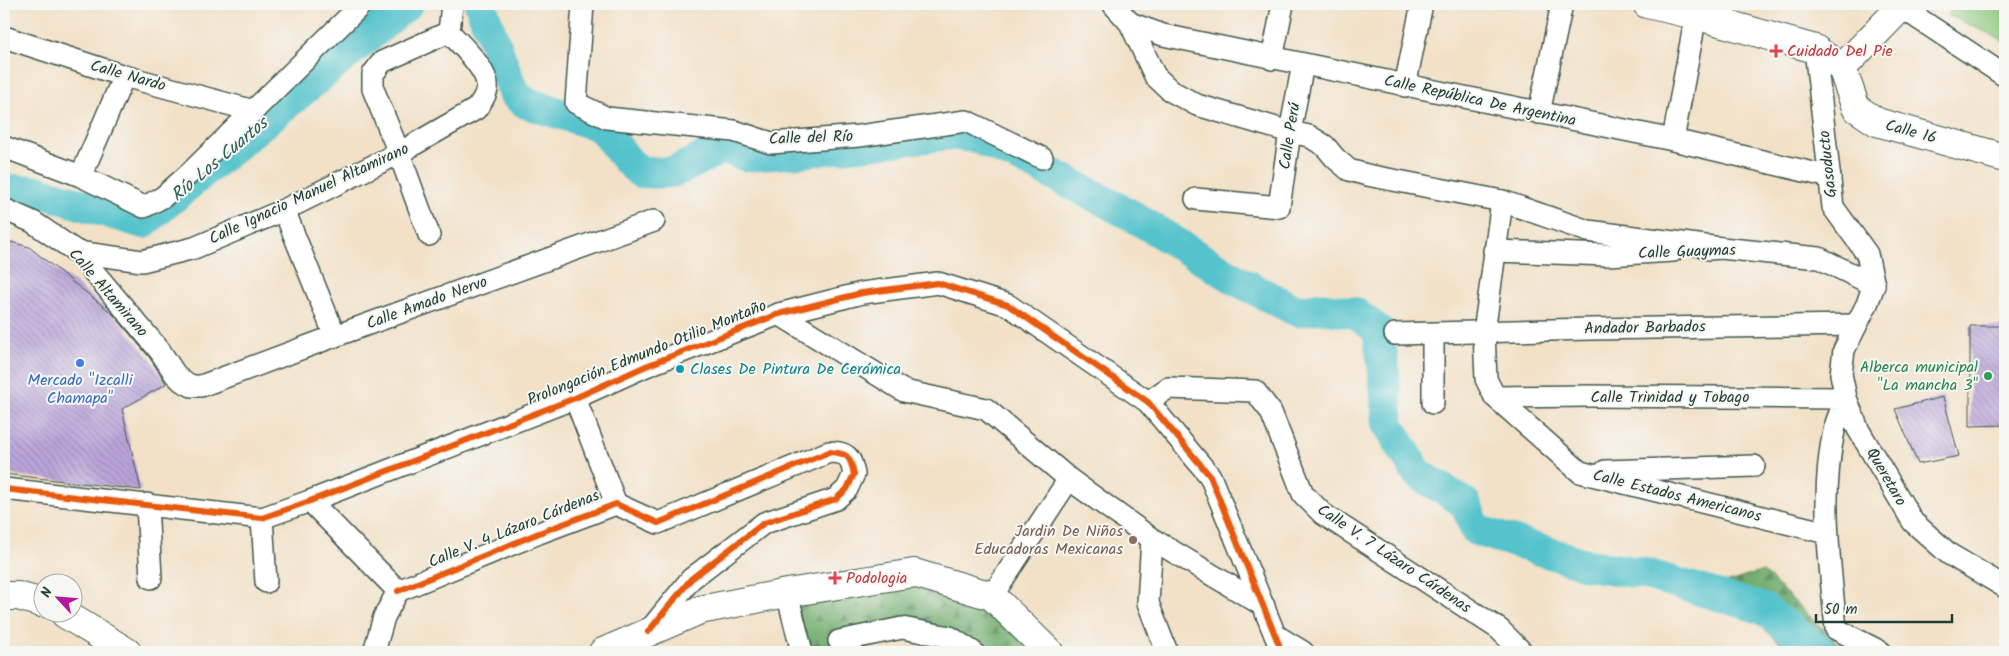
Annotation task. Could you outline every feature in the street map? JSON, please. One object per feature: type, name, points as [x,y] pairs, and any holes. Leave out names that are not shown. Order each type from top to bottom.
[{"type":"main road","points":[[1647,4],[1696,9],[1815,49],[1842,68],[1900,5]]},
{"type":"main road","name":"Calle 16","points":[[1842,68],[1856,108],[1877,122],[2005,158]]},
{"type":"main road","points":[[603,652],[700,610],[787,592],[914,573],[992,596],[1050,652]]},
{"type":"main road","points":[[4,596],[18,596],[32,600]]},
{"type":"main road","points":[[81,624],[127,652]]},
{"type":"street","points":[[4,147],[81,176],[144,207],[163,198],[362,4]]},
{"type":"street","points":[[429,235],[373,89],[373,74],[382,62],[449,32],[452,4]]},
{"type":"street","name":"Calle del Río","points":[[583,4],[576,103],[607,118],[734,131],[772,143],[860,136],[966,121],[1042,158]]},
{"type":"street","points":[[1114,4],[1133,14],[1155,76],[1171,91],[1197,105],[1309,136],[1325,146],[1349,170],[1366,175],[1502,201],[1588,231],[1721,248]]},
{"type":"street","points":[[1272,59],[1283,4]]},
{"type":"street","points":[[1405,86],[1422,4]]},
{"type":"street","points":[[1539,113],[1562,4]]},
{"type":"street","points":[[1900,5],[2005,76]]},
{"type":"street","points":[[1673,140],[1696,9]]},
{"type":"street","name":"Calle República De Argentina","points":[[1133,14],[1163,35],[1272,59],[1673,140],[1830,178]]},
{"type":"street","name":"Calle Ignacio Manuel Altamirano","points":[[77,252],[142,261],[194,248],[284,210],[399,153],[476,110],[483,100],[488,87],[480,66],[449,32]]},
{"type":"street","name":"Calle Nardo","points":[[4,37],[124,76],[254,111]]},
{"type":"street","name":"Gasoducto","points":[[1815,49],[1833,207],[1868,254],[1874,285]]},
{"type":"street","name":"Calle Perú","points":[[1196,199],[1280,207],[1290,132],[1303,64]]},
{"type":"street","points":[[81,176],[124,76]]},
{"type":"street","name":"Calle Estados Americanos","points":[[1502,201],[1484,333],[1486,379],[1495,398],[1580,472],[1827,533]]},
{"type":"street","name":"Calle Altamirano","points":[[4,210],[33,222],[77,252],[160,352],[175,374],[182,381],[192,386],[201,386]]},
{"type":"street","points":[[284,210],[335,336]]},
{"type":"street","name":"Calle Amado Nervo","points":[[201,386],[654,221]]},
{"type":"street","name":"Calle Guaymas","points":[[1494,251],[1607,255],[1721,248],[1819,258],[1874,285]]},
{"type":"street","name":"Prolongación Edmundo Otilio Montaño","points":[[4,490],[147,504],[262,518],[575,398],[646,366],[778,314],[862,293],[938,284],[1008,305],[1148,402],[1210,476],[1279,644]]},
{"type":"street","points":[[1856,325],[1874,285]]},
{"type":"street","points":[[778,314],[904,391],[986,409],[1070,479],[1152,539],[1264,606]]},
{"type":"street","name":"Andador Barbados","points":[[1395,334],[1856,325]]},
{"type":"street","name":"Queretaro","points":[[1856,325],[1844,350],[1841,374],[1846,398],[1858,429],[1913,522],[1949,554],[2005,587]]},
{"type":"street","points":[[1433,334],[1433,403]]},
{"type":"street","name":"Calle V. 7 Lázaro Cárdenas","points":[[1148,402],[1168,388],[1255,391],[1271,412],[1303,494],[1323,514],[1499,629],[1522,652]]},
{"type":"street","name":"Calle Trinidad y Tobago","points":[[1495,398],[1590,396],[1846,398]]},
{"type":"street","points":[[575,398],[616,504]]},
{"type":"street","points":[[1846,398],[1834,430],[1829,463],[1827,533],[1836,629],[1881,652]]},
{"type":"street","name":"Calle V. 4 Lázaro Cárdenas","points":[[398,591],[539,533],[616,504],[658,523],[829,452],[843,453],[851,460],[854,474],[847,489],[836,499],[764,523],[691,580],[648,632]]},
{"type":"street","points":[[1580,472],[1754,466]]},
{"type":"street","points":[[992,596],[1070,479]]},
{"type":"street","points":[[310,501],[398,591],[384,617],[374,652]]},
{"type":"street","points":[[147,504],[151,578]]},
{"type":"street","points":[[262,518],[266,582]]},
{"type":"street","points":[[1152,539],[1148,603],[1167,652]]},
{"type":"street","points":[[787,592],[802,652]]},
{"type":"street","points":[[839,641],[902,628],[950,637],[973,652]]},
{"type":"street","points":[[1279,644],[1303,652]]},
{"type":"green space","points":[[1953,4],[2005,4],[2005,41],[1948,15]]},
{"type":"green space","points":[[1763,571],[1837,642],[1854,652],[1790,652],[1716,586]]},
{"type":"green space","points":[[910,575],[985,608],[1045,652],[957,652],[939,640],[886,631],[816,652],[803,652],[790,595]]},
{"type":"building","name":"Mercado \"Izcalli Chamapa\"","points":[[4,240],[29,247],[113,314],[150,358],[165,382],[166,384],[122,409],[141,490],[4,474]]},
{"type":"building","name":"Alberca municipal \"La mancha 3\"","points":[[1970,326],[2005,326],[2005,425],[1970,426]]},
{"type":"building","points":[[1943,397],[1959,456],[1918,464],[1895,409]]},
{"type":"waterway","name":"Río Los Cuartos","points":[[4,190],[37,191],[143,223],[407,4]]},
{"type":"waterway","points":[[480,4],[514,94],[526,103],[600,126],[627,160],[640,172],[671,172],[724,148],[747,156],[799,152],[950,134],[975,137],[1031,163],[1131,215],[1238,281],[1297,311],[1320,308],[1355,313],[1378,330],[1384,372],[1388,424],[1417,473],[1465,503],[1476,530],[1588,565],[1646,574],[1764,609],[1821,652]]},
{"type":"cycle path","points":[[4,489],[262,518],[575,398],[646,366],[779,314],[862,293],[938,283],[1008,305],[1148,402],[1210,476],[1282,652]]},
{"type":"cycle path","points":[[398,591],[539,533],[616,504],[658,523],[829,452],[840,453],[849,459],[854,474],[847,489],[836,499],[764,523],[691,579],[648,632]]},
{"type":"place","name":"Cuidado Del Pie","points":[[1776,51]]},
{"type":"place","name":"Mercado \"Izcalli Chamapa\"","points":[[80,363]]},
{"type":"place","name":"Clases De Pintura De Cerámica","points":[[680,369]]},
{"type":"place","name":"Alberca municipal \"La mancha 3\"","points":[[1988,376]]},
{"type":"place","name":"Jardin De Niños Educadoras Mexicanas","points":[[1133,540]]},
{"type":"place","name":"Podologia","points":[[835,578]]}]
